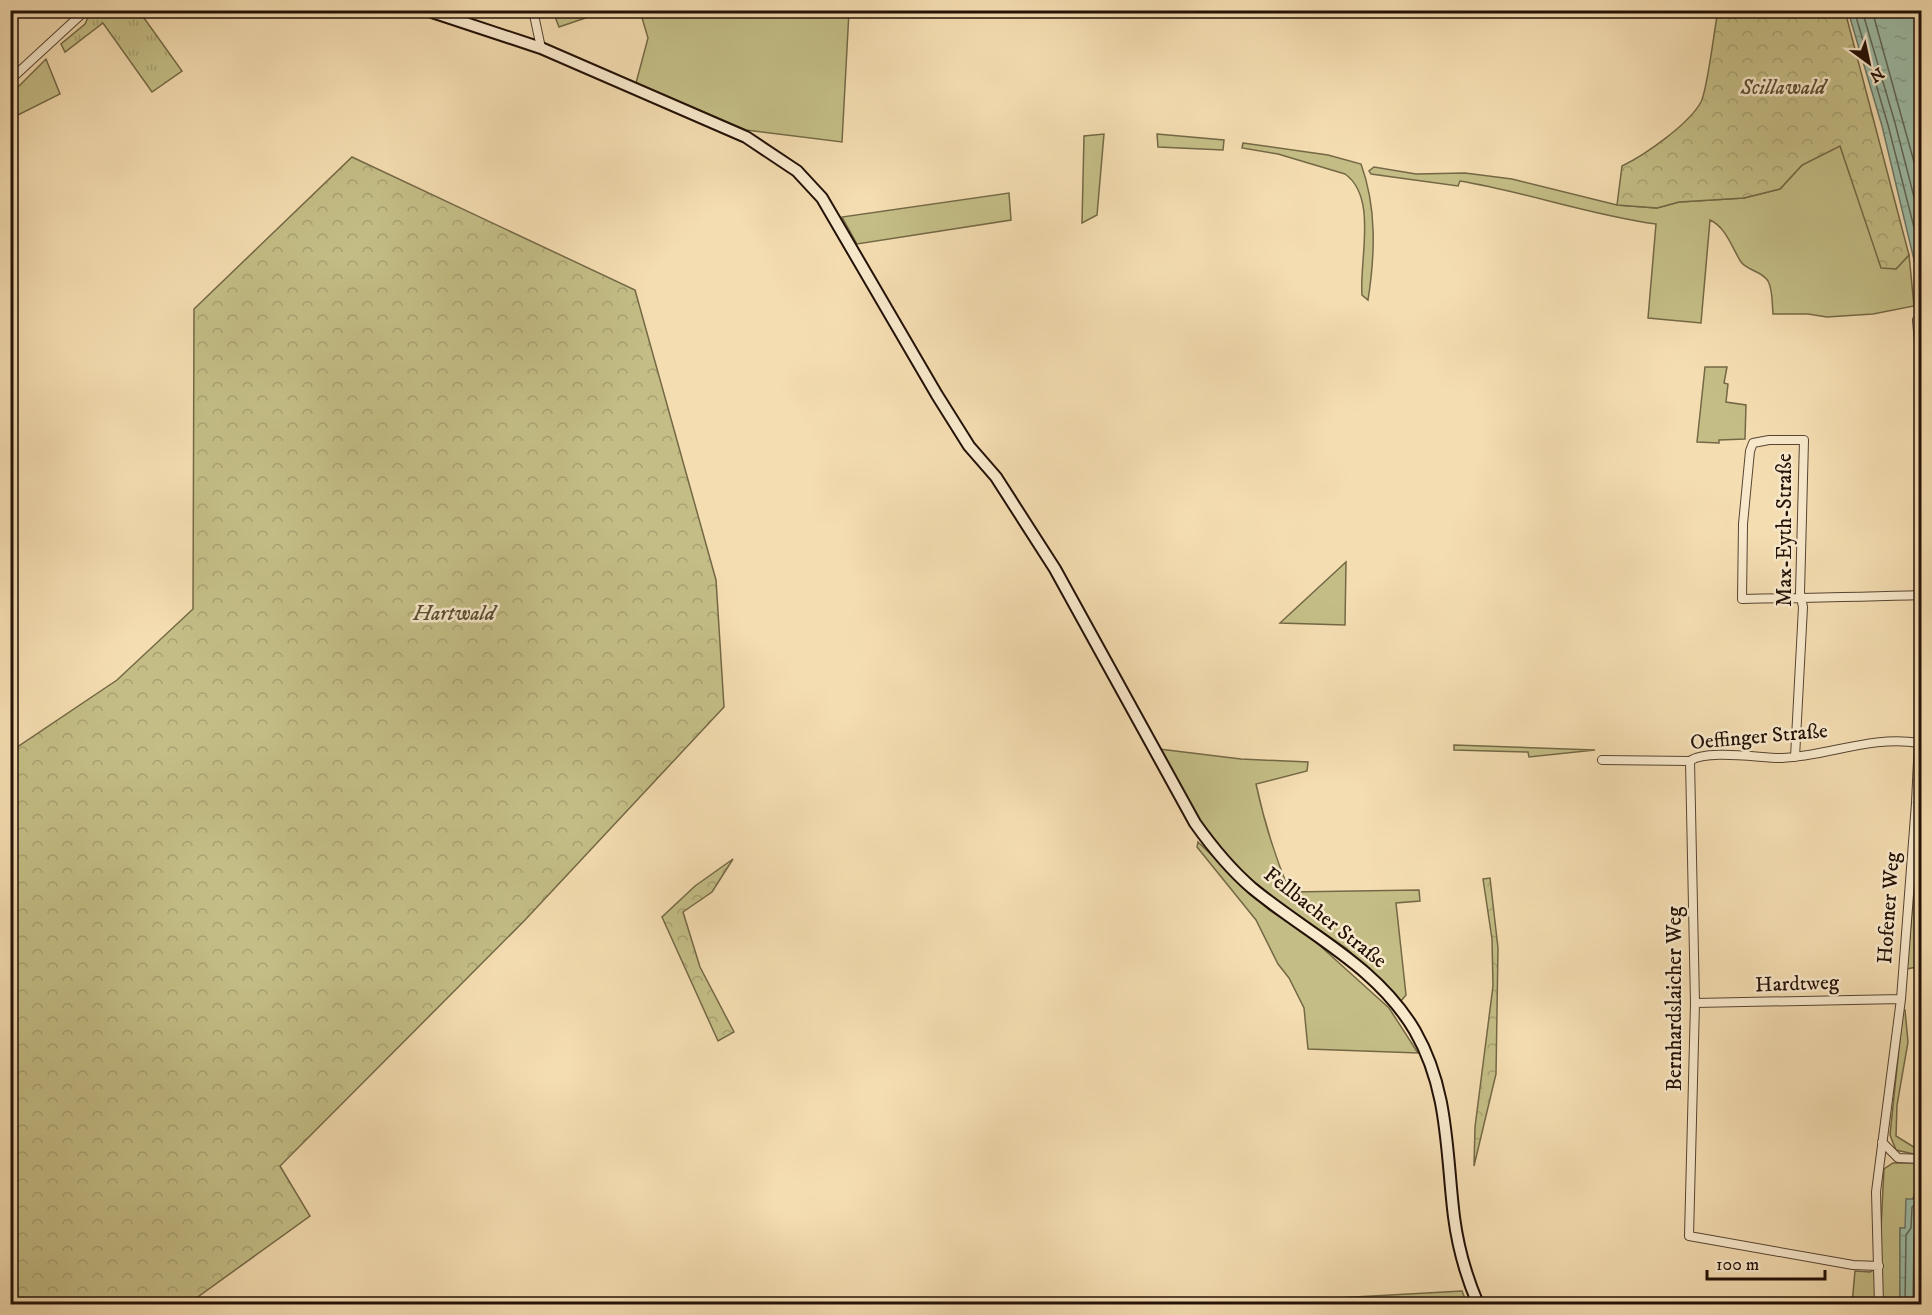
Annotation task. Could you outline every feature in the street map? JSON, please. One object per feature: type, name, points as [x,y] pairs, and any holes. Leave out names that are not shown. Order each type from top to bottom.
[{"type":"main road","name":"Fellbacher Straße","points":[[426,10],[541,48],[746,137],[797,171],[822,198],[969,446],[996,477],[1055,569],[1184,807],[1220,857],[1263,896],[1361,967],[1387,993],[1415,1032],[1429,1058],[1444,1112],[1459,1246],[1478,1305]]},
{"type":"street","points":[[10,80],[86,10]]},
{"type":"street","points":[[533,10],[541,48]]},
{"type":"street","points":[[1917,320],[1922,375]]},
{"type":"street","name":"Max-Eyth-Straße","points":[[1795,757],[1803,607],[1801,598],[1804,440],[1758,441],[1751,446],[1743,524],[1742,599],[1801,598]]},
{"type":"street","points":[[1801,598],[1922,595]]},
{"type":"street","name":"Hofener Weg","points":[[1879,1305],[1876,1192],[1901,999],[1922,676]]},
{"type":"street","name":"Oeffinger Straße","points":[[1602,760],[1690,761],[1698,757],[1711,756],[1795,757],[1879,742],[1919,743]]},
{"type":"street","name":"Bernhardslaicher Weg","points":[[1690,761],[1695,1003],[1689,1236],[1853,1265],[1879,1266]]},
{"type":"street","name":"Hardtweg","points":[[1695,1003],[1901,999]]},
{"type":"street","points":[[1882,1142],[1898,1158],[1922,1159]]},
{"type":"green space","points":[[553,10],[606,11],[559,27]]},
{"type":"green space","points":[[91,11],[139,11],[182,71],[152,92],[103,23],[65,52],[61,44],[85,24]]},
{"type":"green space","points":[[640,11],[849,11],[842,142],[746,130],[636,83],[648,38]]},
{"type":"green space","name":"Scillawald","points":[[1718,11],[1845,11],[1909,255],[1896,269],[1881,268],[1840,146],[1802,165],[1780,189],[1744,198],[1679,202],[1657,208],[1617,205],[1622,166],[1666,138],[1687,120],[1701,102]]},
{"type":"green space","points":[[46,59],[60,94],[16,116],[11,108],[11,94]]},
{"type":"green space","points":[[1104,134],[1097,215],[1082,223],[1084,136]]},
{"type":"green space","points":[[1157,134],[1224,140],[1223,150],[1158,147]]},
{"type":"green space","points":[[1243,143],[1328,155],[1361,164],[1370,197],[1373,232],[1368,300],[1362,295],[1364,213],[1355,184],[1345,174],[1278,154],[1242,148]]},
{"type":"green space","points":[[1840,145],[1857,192],[1896,269],[1909,255],[1914,306],[1873,314],[1827,317],[1808,314],[1773,314],[1772,293],[1768,281],[1741,262],[1724,233],[1716,223],[1710,220],[1701,323],[1648,318],[1656,224],[1460,181],[1458,186],[1371,174],[1369,171],[1374,167],[1416,174],[1465,173],[1512,179],[1617,205],[1657,208],[1679,202],[1744,198],[1780,189],[1802,165]]},
{"type":"green space","name":"Hartwald","points":[[352,157],[635,290],[716,580],[724,707],[525,920],[280,1166],[310,1216],[188,1304],[11,1304],[10,752],[117,680],[193,609],[194,309]]},
{"type":"green space","points":[[1009,193],[1011,220],[857,244],[842,217]]},
{"type":"green space","points":[[1705,367],[1727,367],[1724,383],[1728,384],[1726,402],[1746,405],[1745,439],[1719,440],[1719,443],[1697,442]]},
{"type":"green space","points":[[1346,562],[1345,625],[1280,623]]},
{"type":"green space","points":[[1454,745],[1595,750],[1529,757],[1528,752],[1454,750]]},
{"type":"green space","points":[[1159,749],[1241,759],[1308,762],[1307,771],[1256,784],[1270,839],[1290,892],[1419,890],[1420,901],[1396,903],[1406,995],[1401,1001],[1346,948],[1266,894],[1220,850],[1202,825]]},
{"type":"green space","points":[[1921,801],[1921,966],[1907,969]]},
{"type":"green space","points":[[1198,842],[1269,910],[1308,935],[1389,1008],[1418,1053],[1308,1049],[1304,1008],[1289,978],[1278,964],[1256,920],[1197,847]]},
{"type":"green space","points":[[733,859],[712,892],[683,912],[700,967],[734,1032],[718,1041],[662,917],[695,886]]},
{"type":"green space","points":[[1490,878],[1498,948],[1496,1074],[1474,1166],[1475,1127],[1493,986],[1492,939],[1483,879]]},
{"type":"green space","points":[[1903,1010],[1905,1010],[1908,1042],[1897,1105],[1896,1136],[1917,1149],[1918,1155],[1896,1150],[1890,1135]]},
{"type":"green space","points":[[1893,1163],[1916,1163],[1921,1170],[1905,1228],[1900,1228],[1900,1304],[1852,1304],[1855,1271],[1870,1272],[1879,1266],[1884,1169]]},
{"type":"green space","points":[[1462,1291],[1467,1304],[1320,1304],[1319,1299]]},
{"type":"water","points":[[1848,11],[1921,11],[1921,289],[1882,126]]},
{"type":"water","points":[[1921,1176],[1921,1304],[1900,1304],[1900,1228],[1905,1228],[1906,1199],[1913,1199]]}]
